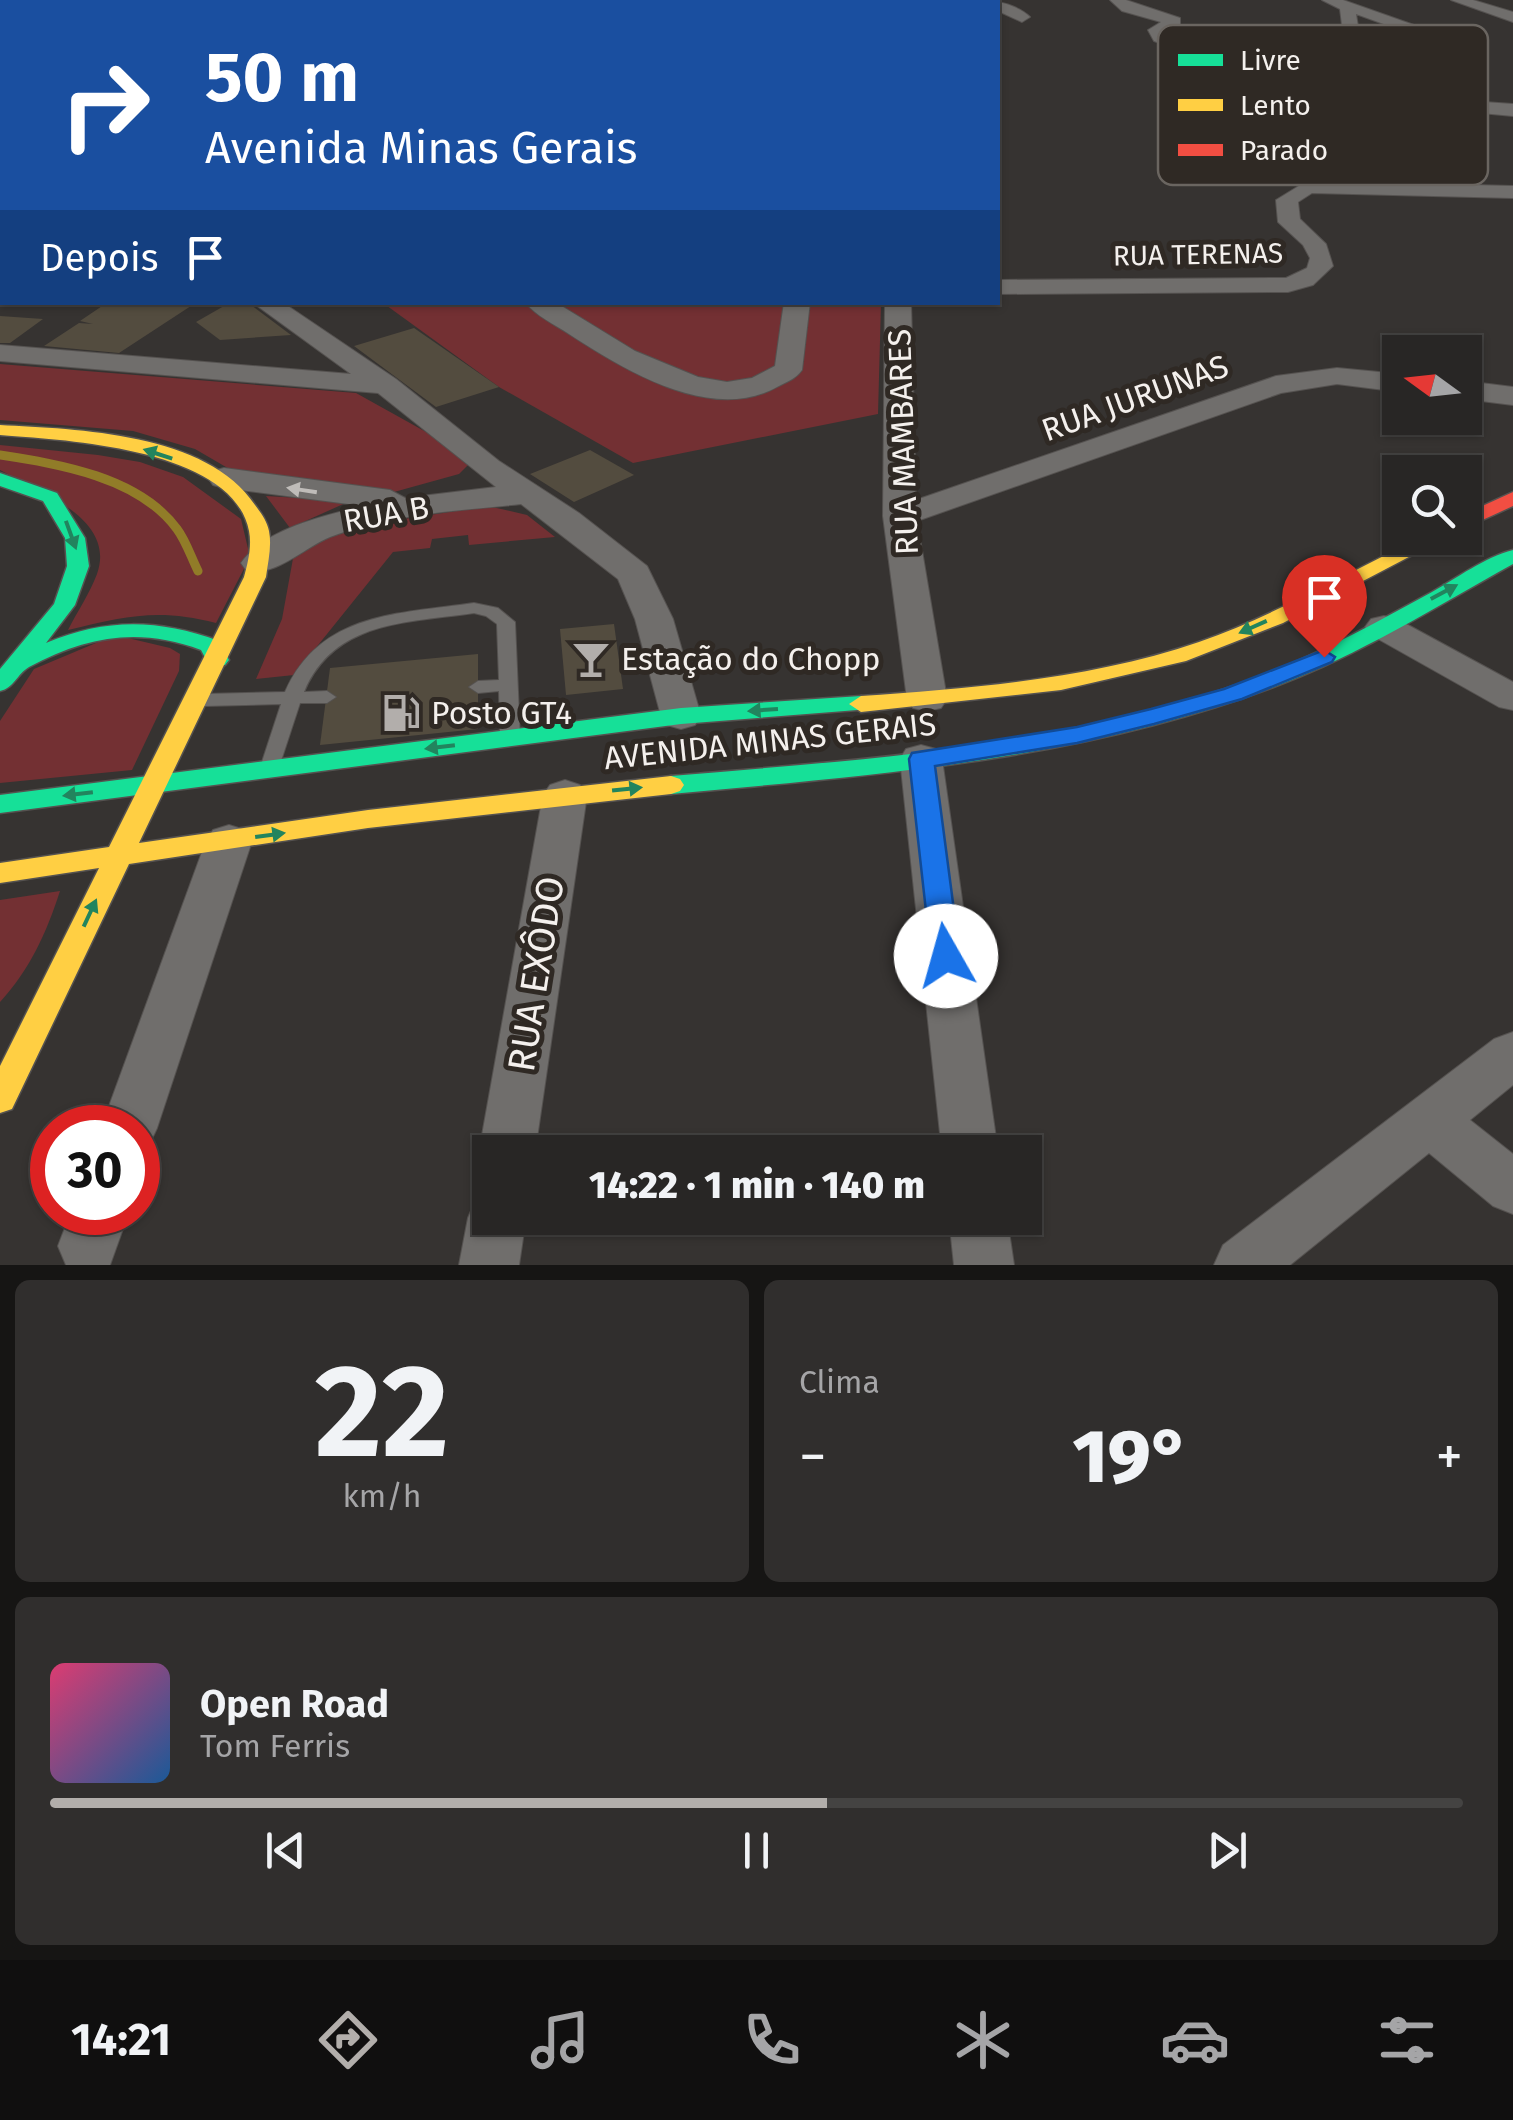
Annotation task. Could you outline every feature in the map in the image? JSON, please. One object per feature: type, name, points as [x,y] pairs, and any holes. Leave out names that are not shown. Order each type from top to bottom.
[{"type":"main road","points":[[0,430],[108,439],[224,478],[259,525],[256,577],[156,784],[116,855],[0,1099]]},
{"type":"main road","points":[[0,480],[50,497],[76,538],[78,566],[64,604],[4,672]]},
{"type":"main road","points":[[1482,514],[1513,498]]},
{"type":"main road","name":"AVENIDA MINAS GERAIS","points":[[0,804],[681,716],[927,699],[1053,683],[1178,656],[1298,607],[1400,555]]},
{"type":"main road","name":"AVENIDA MINAS GERAIS","points":[[0,874],[565,796],[922,759],[1077,735],[1233,694],[1294,671],[1513,556]]},
{"type":"main road","points":[[4,672],[53,646],[94,631],[136,624],[183,632],[211,646],[217,660]]},
{"type":"main road","points":[[6,1030],[63,971]]},
{"type":"street","points":[[655,0],[711,0]]},
{"type":"street","points":[[1117,0],[1127,8],[1187,25]]},
{"type":"street","points":[[1329,0],[1397,25]]},
{"type":"street","points":[[1458,0],[1513,17]]},
{"type":"street","points":[[1000,7],[1022,16]]},
{"type":"street","points":[[1347,8],[1350,25]]},
{"type":"street","points":[[1167,25],[1174,22]]},
{"type":"street","points":[[1488,105],[1513,110]]},
{"type":"street","name":"RUA TERENAS","points":[[1000,288],[1288,285],[1314,278],[1320,270],[1322,255],[1310,237],[1289,222],[1286,209],[1287,200],[1307,187],[1513,192]]},
{"type":"street","points":[[268,305],[386,385],[488,468],[567,520],[634,574],[654,618],[681,716]]},
{"type":"street","points":[[542,305],[648,370],[717,390],[760,385],[788,370],[797,305]]},
{"type":"street","name":"RUA MAMBARES","points":[[898,305],[900,516],[927,699]]},
{"type":"street","points":[[0,353],[386,385]]},
{"type":"street","name":"RUA JURUNAS","points":[[900,516],[1276,385],[1336,376],[1382,381]]},
{"type":"street","points":[[1482,392],[1513,396]]},
{"type":"street","name":"RUA B","points":[[224,478],[380,500],[436,494],[488,468]]},
{"type":"street","name":"RUA B","points":[[258,564],[284,543],[321,526],[525,494]]},
{"type":"street","points":[[1384,627],[1513,698]]},
{"type":"street","points":[[922,759],[968,1135]]},
{"type":"street","name":"RUA EXÔDO","points":[[511,1135],[565,796]]},
{"type":"street","points":[[137,1105],[229,841]]},
{"type":"street","points":[[1244,1265],[1513,1054]]},
{"type":"street","points":[[1430,1120],[1513,1188]]},
{"type":"street","points":[[489,1265],[494,1235]]},
{"type":"street","points":[[980,1235],[984,1265]]},
{"type":"lane","points":[[270,768],[305,670],[327,645],[354,628],[474,608],[492,612],[506,622],[510,738]]},
{"type":"lane","points":[[478,688],[506,685]]},
{"type":"lane","points":[[198,700],[327,697]]},
{"type":"shaded area","points":[[386,305],[881,305],[878,414],[633,463],[499,387]]},
{"type":"shaded area","points":[[0,364],[356,393],[462,452],[468,465],[459,474],[394,492],[238,474],[195,449],[133,431],[0,420]]},
{"type":"shaded area","points":[[0,445],[140,462],[183,477],[241,519],[250,557],[216,623],[159,615],[68,630],[97,574],[100,554],[95,537],[70,509],[0,470]]},
{"type":"shaded area","points":[[266,496],[350,501],[290,528]]},
{"type":"shaded area","points":[[488,506],[527,515],[555,537],[469,545],[468,535],[432,539],[430,548],[393,552],[294,675],[256,679],[282,619],[294,553],[333,530]]},
{"type":"shaded area","points":[[115,635],[180,654],[179,671],[132,770],[0,783],[0,721],[34,669]]},
{"type":"shaded area","points":[[60,891],[36,950],[0,1002],[0,900]]},
{"type":"building","points":[[104,305],[192,305],[119,353],[44,346],[79,323],[93,324],[80,321]]},
{"type":"building","points":[[226,305],[251,305],[291,335],[220,340],[196,322]]},
{"type":"building","points":[[0,316],[43,319],[10,343],[0,343]]},
{"type":"building","points":[[414,328],[499,387],[436,407],[354,346]]},
{"type":"building","points":[[590,450],[634,475],[574,502],[530,474]]},
{"type":"building","name":"Estação do Chopp","points":[[614,624],[623,689],[566,695],[560,629]]},
{"type":"building","name":"Posto GT4","points":[[478,654],[478,729],[320,745],[330,668]]},
{"type":"waterway","points":[[0,455],[96,476],[142,497],[177,529],[198,571]]},
{"type":"traffic: fast","points":[[0,479],[50,497],[75,538],[78,566],[64,605],[0,684]]},
{"type":"traffic: fast","points":[[671,785],[974,754],[1124,726],[1197,706],[1332,654],[1513,556]]},
{"type":"traffic: fast","points":[[22,662],[93,633],[137,628],[185,636],[211,646],[217,660]]},
{"type":"traffic: fast","points":[[0,804],[681,716],[861,704]]},
{"type":"traffic: slow","points":[[0,430],[106,440],[181,458],[213,474],[239,495],[257,523],[260,543],[255,577],[0,1099]]},
{"type":"traffic: slow","points":[[861,704],[1061,682],[1178,656],[1242,633],[1401,555]]},
{"type":"traffic: slow","points":[[0,873],[368,819],[671,785]]},
{"type":"traffic: jam","points":[[1482,514],[1513,498]]},
{"type":"place","name":"Estação do Chopp","points":[[591,659]]},
{"type":"place","name":"Posto GT4","points":[[401,713]]},
{"type":"route","points":[[946,956],[922,759],[1077,735],[1154,716],[1233,694],[1324,657]]}]
